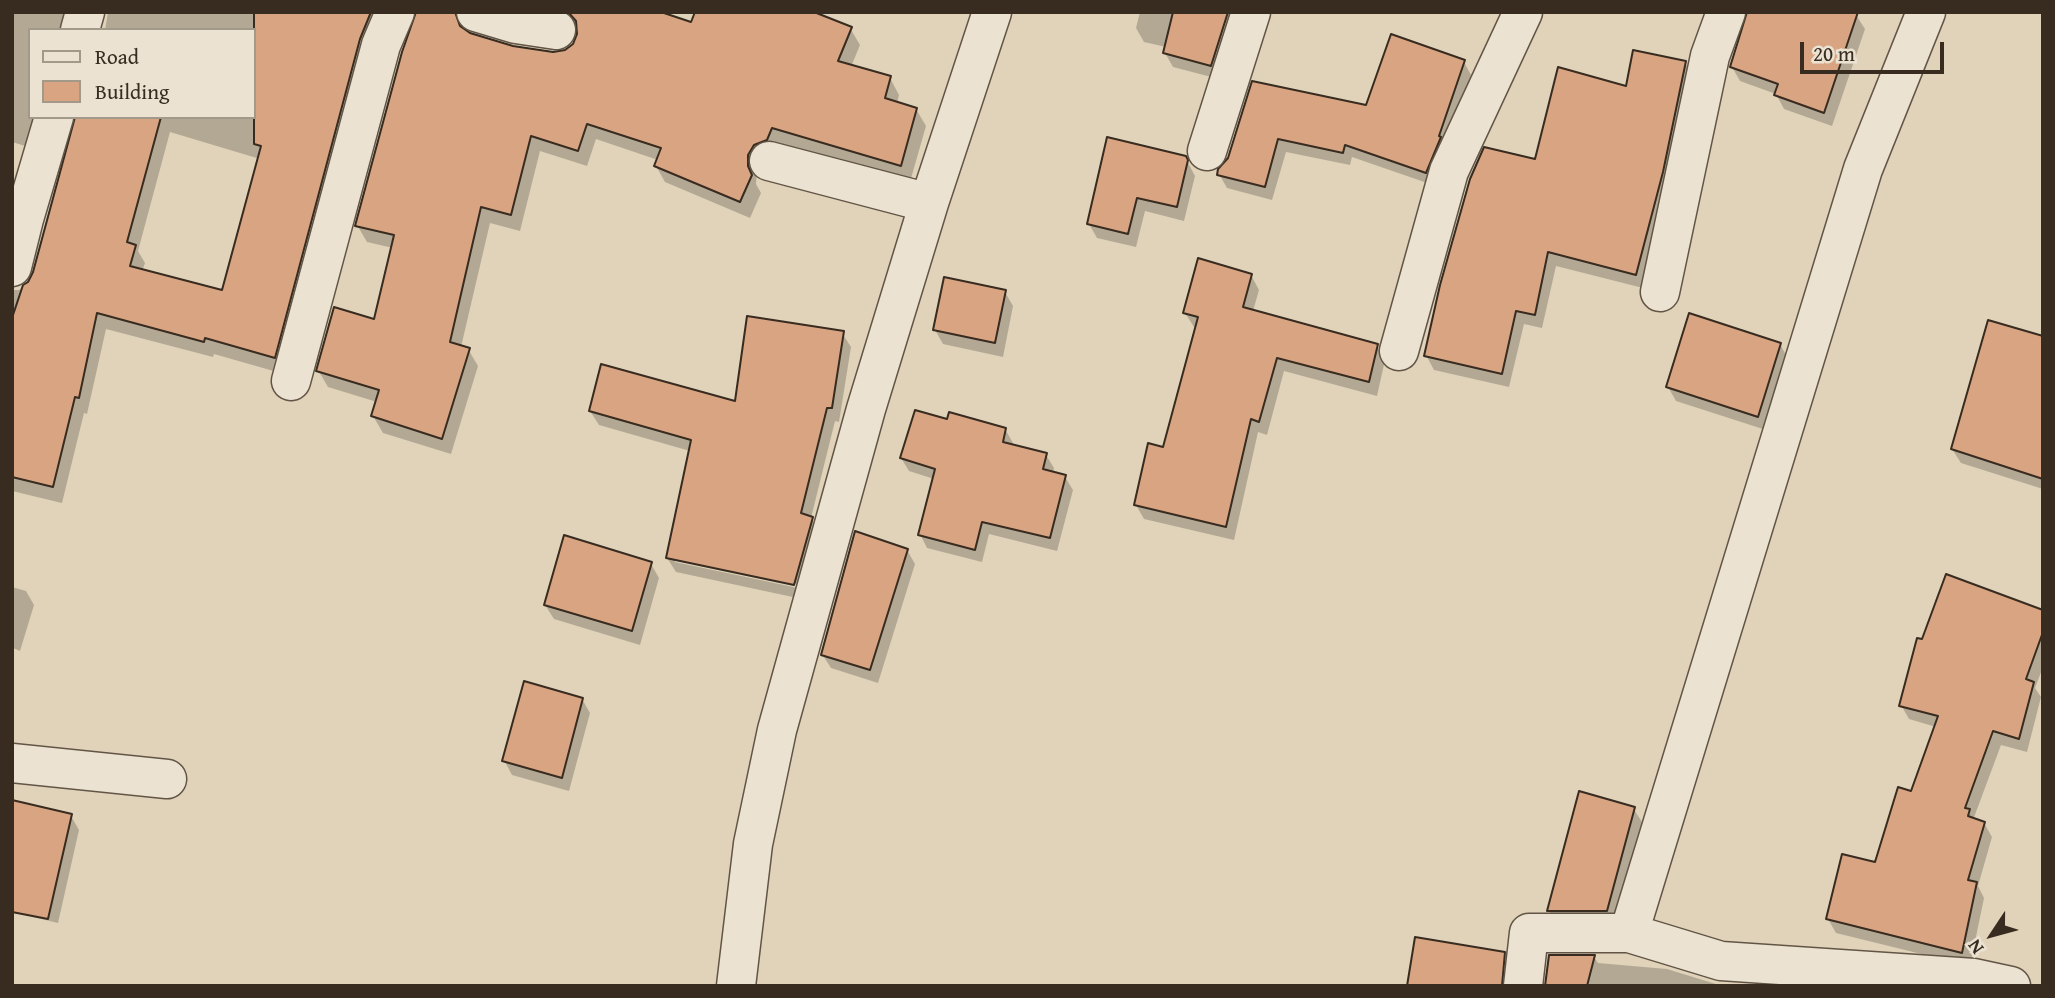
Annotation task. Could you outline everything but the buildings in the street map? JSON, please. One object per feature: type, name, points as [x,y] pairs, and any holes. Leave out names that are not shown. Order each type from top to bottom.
[{"type":"street","points":[[291,381],[381,45],[395,12]]},
{"type":"street","points":[[476,12],[516,24],[556,30]]},
{"type":"street","points":[[736,986],[753,844],[777,730],[866,409],[929,203],[992,12]]},
{"type":"street","points":[[1207,151],[1251,12]]},
{"type":"street","points":[[1399,351],[1449,171],[1482,95],[1523,12]]},
{"type":"street","points":[[1660,292],[1710,56],[1726,12]]},
{"type":"street","points":[[1629,933],[1863,169],[1926,12]]},
{"type":"street","points":[[12,267],[18,216],[53,119]]},
{"type":"street","points":[[769,161],[929,203]]},
{"type":"street","points":[[12,763],[167,779]]},
{"type":"street","points":[[1523,986],[1529,933],[1629,933],[1720,973],[1974,978],[2011,986]]}]
